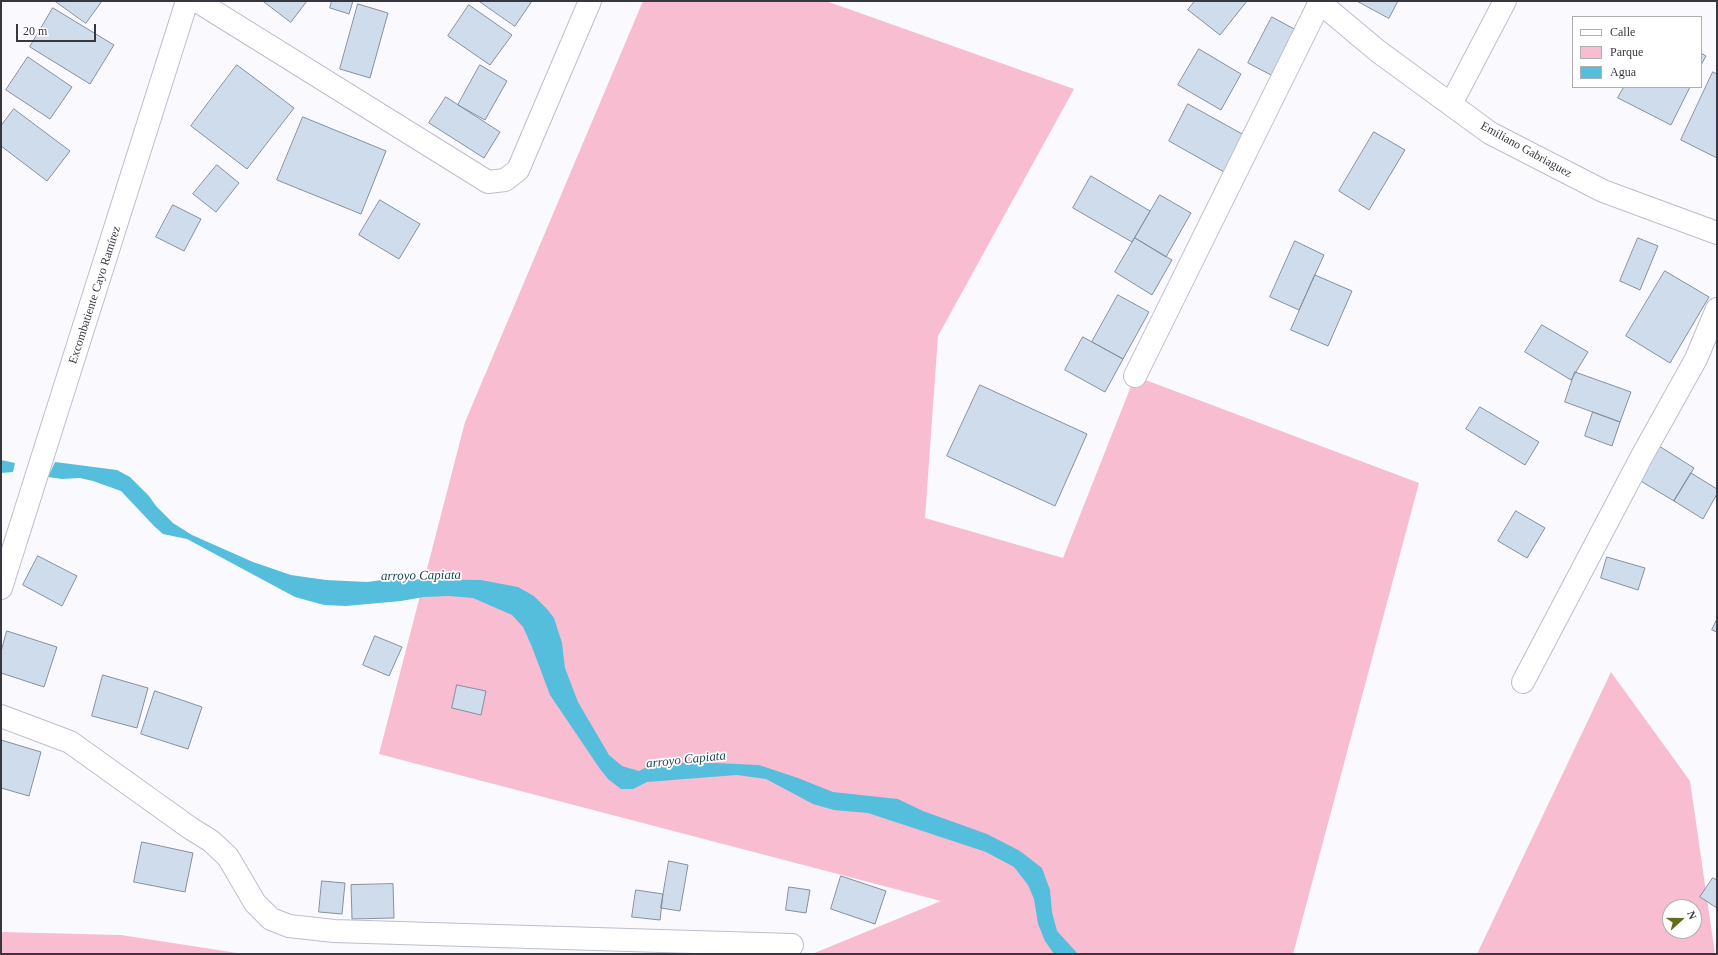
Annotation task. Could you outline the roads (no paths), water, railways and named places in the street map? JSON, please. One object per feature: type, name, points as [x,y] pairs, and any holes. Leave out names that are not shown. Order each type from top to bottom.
[{"type":"street","name":"Excombatiente Cayo Ramírez","points":[[1,588],[188,1]]},
{"type":"street","points":[[198,1],[488,182],[505,180],[518,170],[590,1]]},
{"type":"street","points":[[1451,104],[1505,1]]},
{"type":"street","points":[[1134,376],[1319,2]]},
{"type":"street","name":"Emiliano Gabriaguez","points":[[1319,2],[1379,52],[1490,133],[1603,192],[1717,233]]},
{"type":"street","points":[[1523,682],[1642,454],[1696,359],[1717,309]]},
{"type":"street","points":[[1,716],[70,742],[190,828],[212,841],[228,857],[255,903],[271,919],[288,926],[334,932],[792,945]]},
{"type":"water","points":[[1,460],[15,463],[13,472],[1,473]]},
{"type":"water","points":[[55,462],[117,470],[130,477],[173,523],[192,535],[253,562],[291,575],[326,580],[367,582],[389,579],[481,580],[518,587],[534,596],[554,618],[562,643],[565,668],[578,702],[609,755],[622,766],[639,771],[647,767],[682,763],[759,765],[833,792],[898,799],[923,811],[987,834],[1020,851],[1042,868],[1050,890],[1052,912],[1057,931],[1078,954],[1054,954],[1045,941],[1038,924],[1034,899],[1028,885],[1014,867],[986,852],[868,813],[834,810],[813,804],[766,779],[737,775],[647,782],[633,789],[621,789],[608,779],[600,769],[550,695],[523,627],[512,615],[473,598],[449,596],[424,597],[401,601],[346,606],[324,605],[295,597],[187,539],[163,534],[121,491],[80,478],[62,479],[48,477]]},
{"type":"water label","name":"arroyo Capiata","points":[[421,576]]},
{"type":"water label","name":"arroyo Capiata","points":[[686,760]]}]
